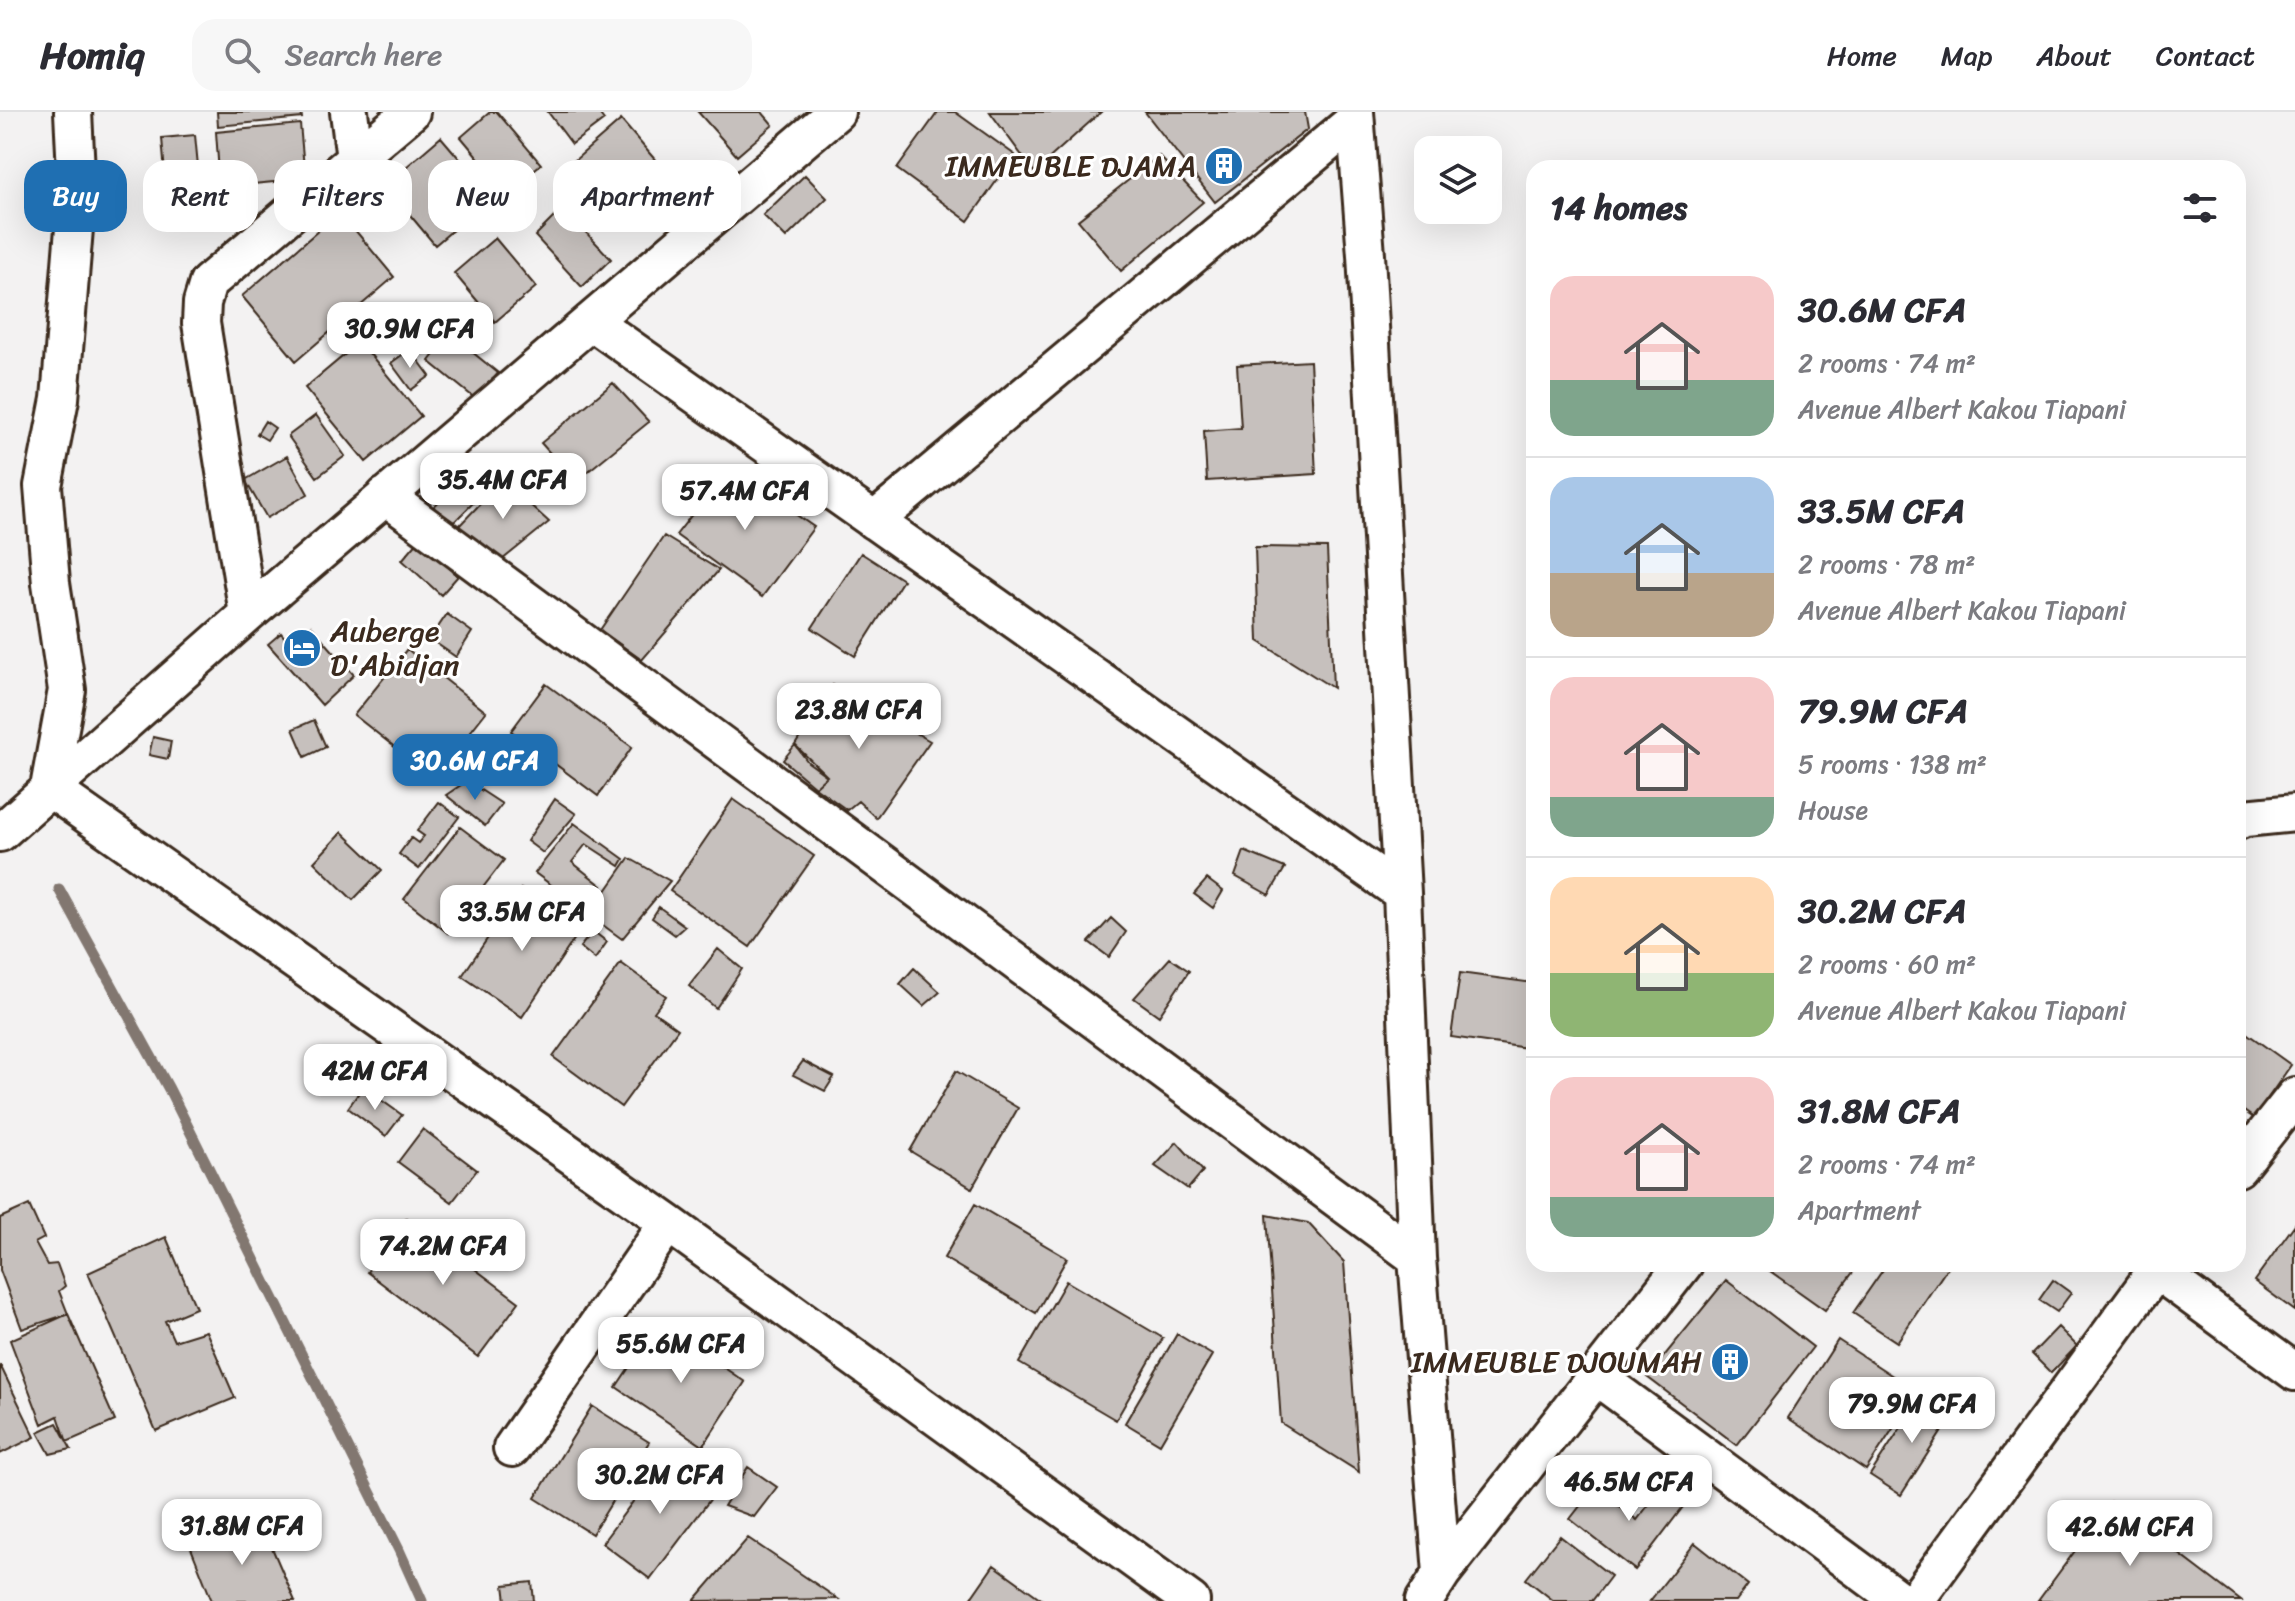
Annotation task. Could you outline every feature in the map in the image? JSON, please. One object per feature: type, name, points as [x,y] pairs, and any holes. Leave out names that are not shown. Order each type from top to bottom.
[{"type":"street","points":[[49,788],[67,690],[51,583],[43,486],[60,399],[77,192],[73,112]]},
{"type":"street","points":[[349,112],[355,159]]},
{"type":"street","points":[[248,614],[203,338],[202,303],[208,283],[411,112]]},
{"type":"street","points":[[0,833],[823,116]]},
{"type":"street","points":[[874,521],[1355,116]]},
{"type":"street","points":[[1355,116],[1366,255],[1402,893],[1433,1587]]},
{"type":"street","points":[[591,321],[1402,893]]},
{"type":"street","points":[[385,496],[1417,1258]]},
{"type":"street","points":[[49,788],[668,1223],[1191,1601]]},
{"type":"street","points":[[2246,818],[2295,813]]},
{"type":"street","points":[[2246,1158],[2295,1096]]},
{"type":"street","points":[[512,1448],[668,1223]]},
{"type":"street","points":[[1433,1587],[1678,1272]]},
{"type":"street","points":[[1915,1601],[2155,1272]]},
{"type":"street","points":[[2165,1272],[2295,1372]]},
{"type":"street","points":[[1597,1377],[1901,1601]]},
{"type":"building","points":[[217,112],[301,112],[302,118],[218,126]]},
{"type":"building","points":[[490,112],[497,112],[541,164],[537,167],[537,160],[480,160],[461,137]]},
{"type":"building","points":[[548,112],[598,112],[604,120],[572,144]]},
{"type":"building","points":[[698,112],[762,112],[773,125],[737,156]]},
{"type":"building","points":[[938,112],[955,112],[1015,155],[968,221],[897,169]]},
{"type":"building","points":[[990,112],[1101,112],[1034,172]]},
{"type":"building","name":"IMMEUBLE DJAMA","points":[[1145,112],[1305,112],[1308,129],[1215,202]]},
{"type":"building","points":[[621,120],[655,160],[575,160]]},
{"type":"building","points":[[300,124],[303,160],[274,160],[274,182],[258,183],[258,160],[218,160],[216,132]]},
{"type":"building","points":[[195,135],[197,160],[164,160],[162,138]]},
{"type":"building","points":[[441,137],[461,160],[428,160],[428,232],[450,232],[435,245],[412,217],[412,162]]},
{"type":"building","points":[[1159,156],[1203,202],[1121,271],[1078,220]]},
{"type":"building","points":[[805,175],[827,198],[786,238],[763,215]]},
{"type":"building","points":[[553,218],[553,232],[586,232],[611,259],[582,287],[535,236]]},
{"type":"building","points":[[317,232],[357,232],[394,277],[296,361],[242,296]]},
{"type":"building","points":[[495,238],[536,287],[495,322],[454,273]]},
{"type":"building","points":[[401,320],[407,329],[377,348],[371,338]]},
{"type":"building","points":[[450,334],[498,373],[477,400],[429,361]]},
{"type":"building","points":[[360,342],[421,416],[366,462],[305,388]]},
{"type":"building","points":[[410,349],[430,376],[411,390],[391,363]]},
{"type":"building","points":[[1310,361],[1316,474],[1207,481],[1204,431],[1241,428],[1237,365]]},
{"type":"building","points":[[613,383],[649,422],[586,473],[580,459],[565,470],[541,443]]},
{"type":"building","points":[[316,415],[345,456],[317,477],[288,436]]},
{"type":"building","points":[[265,421],[275,428],[267,440],[257,434]]},
{"type":"building","points":[[287,456],[308,494],[267,518],[245,480]]},
{"type":"building","points":[[728,468],[814,527],[762,597],[676,535]]},
{"type":"building","points":[[469,474],[487,489],[454,522],[432,508]]},
{"type":"building","points":[[503,480],[549,522],[502,560],[458,527]]},
{"type":"building","points":[[664,536],[719,570],[642,660],[600,630]]},
{"type":"building","points":[[419,540],[458,576],[441,595],[402,560]]},
{"type":"building","points":[[1255,547],[1327,548],[1333,688],[1258,641]]},
{"type":"building","points":[[861,553],[903,580],[855,656],[812,628]]},
{"type":"building","points":[[447,614],[472,632],[456,657],[430,639]]},
{"type":"building","points":[[311,626],[354,675],[322,705],[268,644],[281,633],[290,644]]},
{"type":"building","points":[[407,649],[486,712],[434,778],[354,715]]},
{"type":"building","points":[[546,684],[632,747],[598,796],[511,731]]},
{"type":"building","points":[[833,685],[930,741],[876,818],[858,801],[847,810],[815,787],[827,776],[795,745]]},
{"type":"building","points":[[314,720],[326,747],[305,757],[293,729]]},
{"type":"building","points":[[153,737],[171,741],[168,759],[149,755]]},
{"type":"building","points":[[795,745],[808,762],[827,776],[815,787],[783,760]]},
{"type":"building","points":[[467,781],[502,804],[485,826],[446,795]]},
{"type":"building","points":[[555,799],[576,814],[543,853],[527,841]]},
{"type":"building","points":[[733,799],[814,856],[750,947],[670,891]]},
{"type":"building","points":[[439,802],[459,817],[419,869],[399,854],[411,838],[418,843],[424,836],[417,831]]},
{"type":"building","points":[[574,823],[624,859],[620,866],[586,844],[572,862],[602,886],[585,910],[535,873]]},
{"type":"building","points":[[460,827],[504,860],[448,933],[404,899]]},
{"type":"building","points":[[342,832],[382,870],[353,900],[314,862]]},
{"type":"building","points":[[1244,851],[1285,868],[1269,895],[1235,876]]},
{"type":"building","points":[[629,858],[670,881],[622,939],[589,915]]},
{"type":"building","points":[[1207,879],[1223,891],[1213,908],[1194,894]]},
{"type":"building","points":[[521,889],[581,929],[522,1017],[462,976]]},
{"type":"building","points":[[659,907],[685,926],[675,935],[652,918]]},
{"type":"building","points":[[1111,918],[1126,932],[1109,957],[1089,942]]},
{"type":"building","points":[[593,931],[607,942],[595,959],[580,947]]},
{"type":"building","points":[[718,949],[742,969],[716,1008],[689,986]]},
{"type":"building","points":[[1170,958],[1189,971],[1159,1016],[1134,998]]},
{"type":"building","points":[[621,963],[666,996],[654,1012],[678,1029],[621,1107],[553,1057]]},
{"type":"building","points":[[914,968],[940,992],[924,1006],[900,984]]},
{"type":"building","points":[[1460,973],[1526,982],[1526,1048],[1451,1037]]},
{"type":"building","points":[[2246,1033],[2291,1065],[2254,1118],[2246,1112]]},
{"type":"building","points":[[803,1061],[834,1077],[825,1091],[793,1075]]},
{"type":"building","points":[[956,1071],[1018,1108],[972,1188],[910,1151]]},
{"type":"building","points":[[363,1087],[402,1115],[386,1136],[348,1108]]},
{"type":"building","points":[[423,1129],[477,1170],[452,1202],[398,1162]]},
{"type":"building","points":[[1177,1142],[1203,1171],[1188,1189],[1155,1166]]},
{"type":"building","points":[[975,1204],[1067,1258],[1036,1313],[944,1258]]},
{"type":"building","points":[[29,1205],[44,1238],[35,1243],[47,1265],[57,1264],[65,1286],[59,1291],[68,1314],[22,1329],[0,1270],[0,1218]]},
{"type":"building","points":[[1267,1215],[1308,1223],[1344,1262],[1359,1472],[1281,1423]]},
{"type":"building","points":[[407,1218],[519,1302],[478,1357],[367,1272]]},
{"type":"building","points":[[2295,1224],[2295,1311],[2254,1281]]},
{"type":"building","points":[[166,1237],[196,1308],[165,1321],[174,1341],[206,1331],[235,1398],[156,1431],[88,1273]]},
{"type":"building","points":[[1771,1272],[1853,1272],[1825,1310]]},
{"type":"building","points":[[1881,1272],[1945,1272],[1897,1342],[1853,1313]]},
{"type":"building","name":"IMMEUBLE DJOUMAH","points":[[1726,1280],[1813,1347],[1737,1445],[1647,1377]]},
{"type":"building","points":[[2053,1280],[2071,1293],[2057,1312],[2039,1300]]},
{"type":"building","points":[[1066,1281],[1163,1338],[1116,1420],[1019,1363]]},
{"type":"building","points":[[68,1314],[115,1421],[67,1442],[58,1416],[42,1424],[10,1340]]},
{"type":"building","points":[[659,1323],[745,1382],[703,1446],[616,1387]]},
{"type":"building","points":[[2058,1327],[2077,1346],[2051,1373],[2032,1354]]},
{"type":"building","points":[[1177,1334],[1212,1355],[1160,1444],[1125,1423]]},
{"type":"building","points":[[1838,1340],[1917,1392],[1866,1470],[1788,1418]]},
{"type":"building","points":[[0,1365],[35,1437],[0,1454]]},
{"type":"building","points":[[1923,1394],[1953,1414],[1901,1495],[1870,1475]]},
{"type":"building","points":[[592,1406],[649,1442],[592,1534],[535,1498]]},
{"type":"building","points":[[57,1423],[71,1449],[50,1454],[38,1432]]},
{"type":"building","points":[[670,1452],[718,1489],[650,1579],[602,1543]]},
{"type":"building","points":[[748,1467],[777,1487],[754,1517],[724,1506]]},
{"type":"building","points":[[1666,1482],[1689,1499],[1635,1570],[1570,1519],[1595,1487],[1637,1520]]},
{"type":"building","points":[[2111,1502],[2241,1601],[2038,1601]]},
{"type":"building","points":[[260,1520],[295,1601],[212,1601],[191,1548]]},
{"type":"building","points":[[1560,1536],[1611,1576],[1592,1601],[1554,1601],[1526,1579]]},
{"type":"building","points":[[748,1538],[838,1599],[694,1601]]},
{"type":"building","points":[[1695,1543],[1748,1585],[1736,1601],[1650,1601]]},
{"type":"building","points":[[994,1565],[1044,1601],[969,1601]]},
{"type":"building","points":[[532,1582],[534,1601],[506,1601],[504,1585]]},
{"type":"waterway","points":[[59,889],[169,1089],[422,1601]]},
{"type":"place","name":"IMMEUBLE DJAMA","points":[[1224,166]]},
{"type":"place","name":"Auberge D'Abidjan","points":[[302,648]]},
{"type":"place","name":"IMMEUBLE DJOUMAH","points":[[1730,1362]]}]
